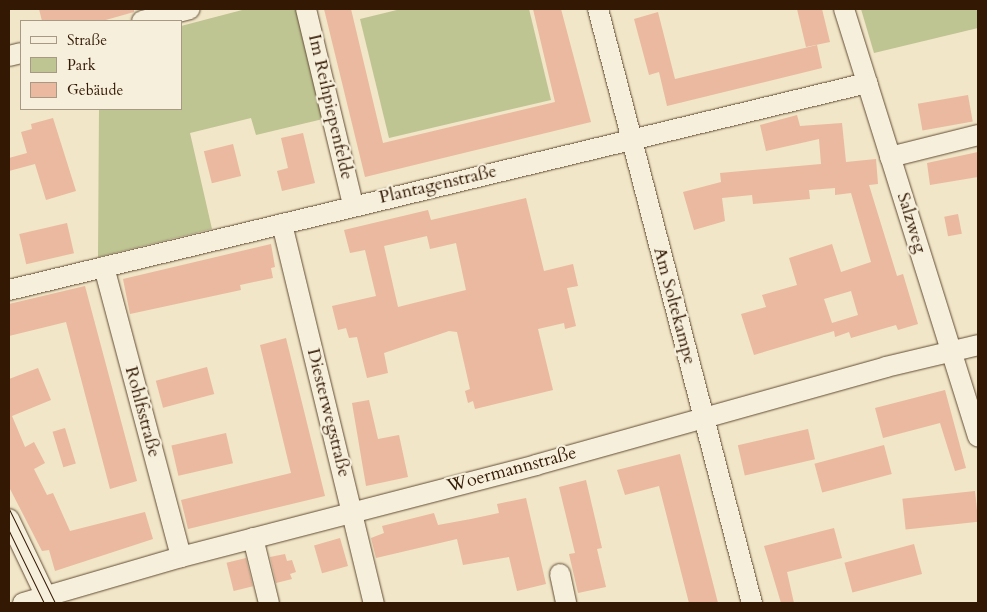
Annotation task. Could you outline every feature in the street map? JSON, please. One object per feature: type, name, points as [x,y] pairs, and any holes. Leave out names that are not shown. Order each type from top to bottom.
[{"type":"street","points":[[146,20],[190,9]]},
{"type":"street","name":"Im Reihpiepenfelde","points":[[306,9],[353,205]]},
{"type":"street","name":"Am Soltekampe","points":[[598,9],[629,139],[752,603]]},
{"type":"street","name":"Salzweg","points":[[844,9],[978,437]]},
{"type":"street","name":"Plantagenstraße","points":[[9,290],[353,205],[867,83]]},
{"type":"street","points":[[890,157],[978,135]]},
{"type":"street","name":"Diesterwegstraße","points":[[282,224],[374,603]]},
{"type":"street","name":"Rohlfsstraße","points":[[104,267],[181,557]]},
{"type":"street","name":"Woermannstraße","points":[[23,603],[47,600],[181,557],[951,350],[978,345]]},
{"type":"street","points":[[9,519],[47,600]]},
{"type":"street","points":[[254,538],[269,603]]},
{"type":"street","points":[[560,574],[566,603]]},
{"type":"green space","points":[[246,9],[296,9],[323,119],[256,135],[251,118],[190,133],[212,229],[98,257],[99,110],[182,110],[182,26]]},
{"type":"green space","points":[[401,9],[529,9],[551,100],[389,138],[360,19]]},
{"type":"green space","points":[[861,9],[978,9],[978,28],[874,53]]},
{"type":"building","points":[[39,9],[134,9],[134,12],[106,20],[42,20]]},
{"type":"building","points":[[324,9],[351,9],[383,143],[555,102],[533,9],[561,9],[591,122],[365,177]]},
{"type":"building","points":[[797,9],[822,9],[830,42],[806,47]]},
{"type":"building","points":[[658,12],[675,79],[817,45],[822,68],[667,106],[659,72],[649,75],[634,19]]},
{"type":"building","points":[[968,95],[973,122],[922,130],[918,104]]},
{"type":"building","points":[[797,115],[800,126],[842,123],[846,162],[876,159],[878,184],[869,185],[897,276],[903,274],[918,324],[898,330],[896,325],[851,338],[849,332],[835,337],[834,331],[754,355],[741,314],[766,307],[762,295],[797,285],[789,258],[832,244],[841,272],[871,262],[851,193],[835,195],[835,188],[809,190],[810,199],[753,204],[752,195],[722,198],[725,221],[694,230],[683,192],[721,182],[720,173],[821,164],[819,139],[766,151],[760,125]],"holes":[[[851,291],[858,315],[832,323],[824,299]]]},
{"type":"building","points":[[53,118],[76,191],[46,200],[35,164],[9,171],[9,158],[27,153],[21,132],[32,129],[31,124]]},
{"type":"building","points":[[303,133],[315,183],[282,191],[277,171],[288,168],[281,138]]},
{"type":"building","points":[[233,144],[241,176],[212,183],[204,151]]},
{"type":"building","points":[[978,152],[978,177],[930,185],[927,163]]},
{"type":"building","points":[[526,198],[544,271],[573,264],[578,286],[567,288],[576,326],[565,329],[564,323],[538,329],[553,390],[475,409],[473,401],[468,403],[465,391],[470,389],[457,332],[449,331],[384,353],[388,373],[367,378],[357,337],[349,338],[346,328],[338,330],[332,306],[376,296],[365,250],[350,253],[344,230],[428,210],[431,220]],"holes":[[[427,236],[430,249],[456,243],[466,290],[398,307],[384,246]]]},
{"type":"building","points":[[958,214],[962,234],[948,236],[944,217]]},
{"type":"building","points":[[67,223],[74,253],[26,264],[19,234]]},
{"type":"building","points":[[271,244],[275,267],[271,268],[273,278],[240,285],[241,290],[130,314],[123,279]]},
{"type":"building","points":[[85,286],[137,481],[110,489],[66,322],[9,336],[9,304]]},
{"type":"building","points":[[286,338],[325,496],[188,529],[181,500],[291,473],[260,345]]},
{"type":"building","points":[[207,367],[214,394],[163,408],[156,381]]},
{"type":"building","points":[[38,368],[51,400],[12,416],[25,447],[34,442],[45,463],[34,469],[47,495],[53,493],[70,531],[145,512],[153,539],[55,571],[49,550],[42,551],[9,487],[9,379]]},
{"type":"building","points":[[945,390],[966,468],[955,471],[940,423],[883,438],[875,408]]},
{"type":"building","points":[[369,400],[378,439],[399,435],[408,477],[366,486],[352,403]]},
{"type":"building","points":[[65,428],[76,463],[63,467],[53,432]]},
{"type":"building","points":[[808,429],[815,459],[745,475],[738,445]]},
{"type":"building","points":[[226,433],[233,463],[178,476],[171,446]]},
{"type":"building","points":[[884,445],[892,474],[822,493],[814,464]]},
{"type":"building","points":[[680,454],[718,603],[689,603],[659,486],[625,495],[617,470]]},
{"type":"building","points":[[586,480],[602,548],[597,549],[606,587],[578,593],[569,554],[575,553],[559,487]]},
{"type":"building","points":[[975,491],[978,522],[906,529],[902,499]]},
{"type":"building","points":[[526,498],[546,584],[517,591],[509,557],[463,565],[457,539],[376,558],[371,538],[384,533],[382,526],[434,513],[438,525],[471,519],[499,513],[497,504]]},
{"type":"building","points":[[834,528],[842,558],[787,572],[794,603],[781,603],[764,546]]},
{"type":"building","points":[[340,538],[348,566],[322,573],[314,545]]},
{"type":"building","points":[[914,544],[922,574],[852,593],[844,563]]},
{"type":"building","points":[[285,554],[287,561],[292,560],[296,572],[290,574],[292,579],[276,583],[270,557]]},
{"type":"building","points":[[246,558],[253,586],[234,591],[227,563]]},
{"type":"tram line","points":[[9,509],[55,603]]},
{"type":"tram line","points":[[9,531],[44,603]]}]
